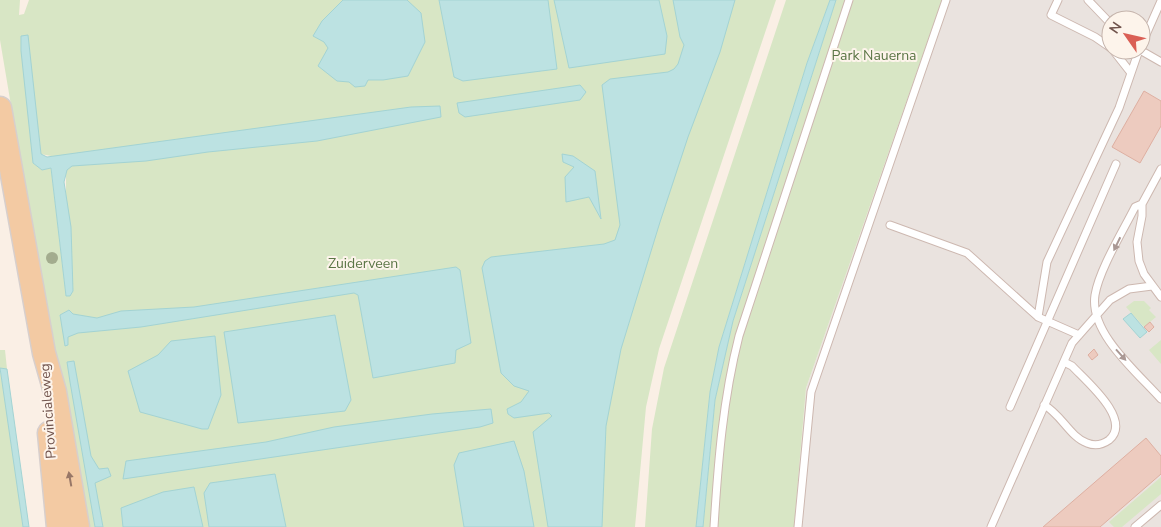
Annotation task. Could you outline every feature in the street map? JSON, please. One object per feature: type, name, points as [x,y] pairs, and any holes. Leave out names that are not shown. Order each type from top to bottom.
[{"type":"main road","points":[[0,108],[44,353]]},
{"type":"main road","name":"Provincialeweg","points":[[44,353],[50,450],[58,527]]},
{"type":"main road","name":"Provincialeweg","points":[[44,353],[55,392],[78,527]]},
{"type":"lane","points":[[714,527],[720,439],[728,382],[739,336],[849,0]]},
{"type":"lane","points":[[798,527],[810,392],[946,0]]},
{"type":"lane","points":[[1058,0],[1051,15],[1101,41]]},
{"type":"lane","points":[[1088,0],[1101,14]]},
{"type":"lane","points":[[1151,24],[1161,1]]},
{"type":"lane","points":[[1121,60],[1131,73]]},
{"type":"lane","points":[[1038,317],[1047,262],[1118,108],[1136,60]]},
{"type":"lane","points":[[1010,408],[1116,164]]},
{"type":"lane","points":[[1161,169],[1142,204],[1142,216],[1137,235],[1137,249],[1144,274],[1161,297]]},
{"type":"lane","points":[[1142,204],[1135,207],[1098,284],[1095,295],[1095,314],[1109,341],[1161,399]]},
{"type":"lane","points":[[890,225],[966,254],[1038,317],[1078,335]]},
{"type":"lane","points":[[990,527],[1044,405],[1078,335],[1095,314],[1119,293],[1129,289],[1152,286]]},
{"type":"lane","points":[[1044,405],[1054,410],[1081,440],[1088,444],[1102,444],[1112,436],[1116,417],[1072,366],[1064,362]]},
{"type":"lane","points":[[1136,527],[1161,504]]},
{"type":"shaded area","points":[[942,0],[1161,0],[1161,527],[794,527],[806,388]]},
{"type":"green space","name":"Zuiderveen","points":[[0,0],[20,0],[19,15],[24,14],[29,0],[776,0],[659,349],[646,407],[635,527],[103,527],[96,493],[87,475],[95,527],[82,527],[0,40]],"holes":[[[37,124],[41,154],[66,159],[66,295],[51,168],[42,170],[33,163],[31,141]],[[69,310],[68,338],[60,315]]]},
{"type":"green space","points":[[786,0],[830,0],[807,63],[719,347],[710,392],[696,527],[645,527],[652,429],[664,368]]},
{"type":"green space","name":"Park Nauerna","points":[[836,0],[942,0],[806,388],[794,527],[703,527],[715,400],[733,321]]},
{"type":"green space","points":[[1134,301],[1144,301],[1156,317],[1144,327],[1126,307]]},
{"type":"green space","points":[[1161,340],[1161,364],[1149,350]]},
{"type":"green space","points":[[0,350],[5,350],[7,369],[0,369]]},
{"type":"green space","points":[[0,369],[16,462],[23,527],[0,527]]},
{"type":"green space","points":[[1161,477],[1161,494],[1122,527],[1114,527],[1109,522]]},
{"type":"water","points":[[343,0],[407,0],[421,13],[425,42],[408,76],[368,80],[365,86],[355,87],[349,82],[337,81],[318,66],[328,48],[324,42],[313,36],[322,21]]},
{"type":"water","points":[[439,0],[548,0],[557,69],[463,81],[454,77]]},
{"type":"water","points":[[554,0],[659,0],[667,36],[665,54],[569,68]]},
{"type":"water","points":[[673,0],[735,0],[720,52],[688,137],[660,222],[621,349],[606,426],[602,527],[548,527],[533,432],[552,416],[549,413],[514,418],[508,414],[507,409],[521,402],[529,391],[514,386],[501,373],[482,268],[485,261],[491,257],[604,244],[615,240],[620,225],[602,85],[610,79],[668,72],[674,69],[678,64],[684,45],[680,37]]},
{"type":"water","points":[[830,0],[836,0],[733,321],[715,400],[703,527],[696,527],[710,392],[719,347],[807,63]]},
{"type":"water","points":[[28,35],[41,154],[47,157],[411,107],[440,106],[441,117],[317,141],[208,152],[146,161],[72,166],[67,170],[64,182],[71,227],[73,291],[70,296],[66,296],[51,168],[42,170],[33,163],[21,51],[21,36]]},
{"type":"water","points":[[580,85],[586,92],[580,100],[465,117],[459,113],[457,103]]},
{"type":"water","points":[[562,154],[573,156],[595,171],[601,219],[589,197],[566,202],[565,177],[574,167],[563,162]]},
{"type":"water","points":[[456,267],[460,270],[471,343],[456,350],[455,363],[373,378],[358,295],[354,293],[141,327],[78,333],[68,337],[68,345],[65,346],[60,315],[69,310],[73,314],[97,318],[121,311],[194,307]]},
{"type":"water","points":[[1131,313],[1147,332],[1140,338],[1123,319]]},
{"type":"water","points":[[335,315],[351,400],[345,411],[238,423],[224,332]]},
{"type":"water","points":[[215,336],[221,395],[208,429],[140,412],[128,371],[158,355],[171,341]]},
{"type":"water","points":[[74,361],[91,456],[99,469],[108,468],[111,476],[95,483],[103,527],[95,527],[67,362]]},
{"type":"water","points":[[0,368],[7,369],[29,527],[23,527]]},
{"type":"water","points":[[491,409],[493,423],[480,427],[123,479],[126,461],[266,442],[334,427],[432,414]]},
{"type":"water","points":[[514,441],[524,471],[534,527],[464,527],[454,465],[459,453]]},
{"type":"water","points":[[275,474],[286,527],[209,527],[204,493],[210,483]]},
{"type":"water","points":[[194,487],[203,527],[123,527],[121,508],[163,492]]},
{"type":"building","points":[[1144,91],[1161,101],[1161,126],[1140,163],[1112,147]]},
{"type":"building","points":[[1150,322],[1154,327],[1149,332],[1144,327]]},
{"type":"building","points":[[1094,349],[1098,355],[1092,360],[1088,355]]},
{"type":"building","points":[[1146,438],[1161,456],[1161,474],[1100,527],[1043,527]]}]
